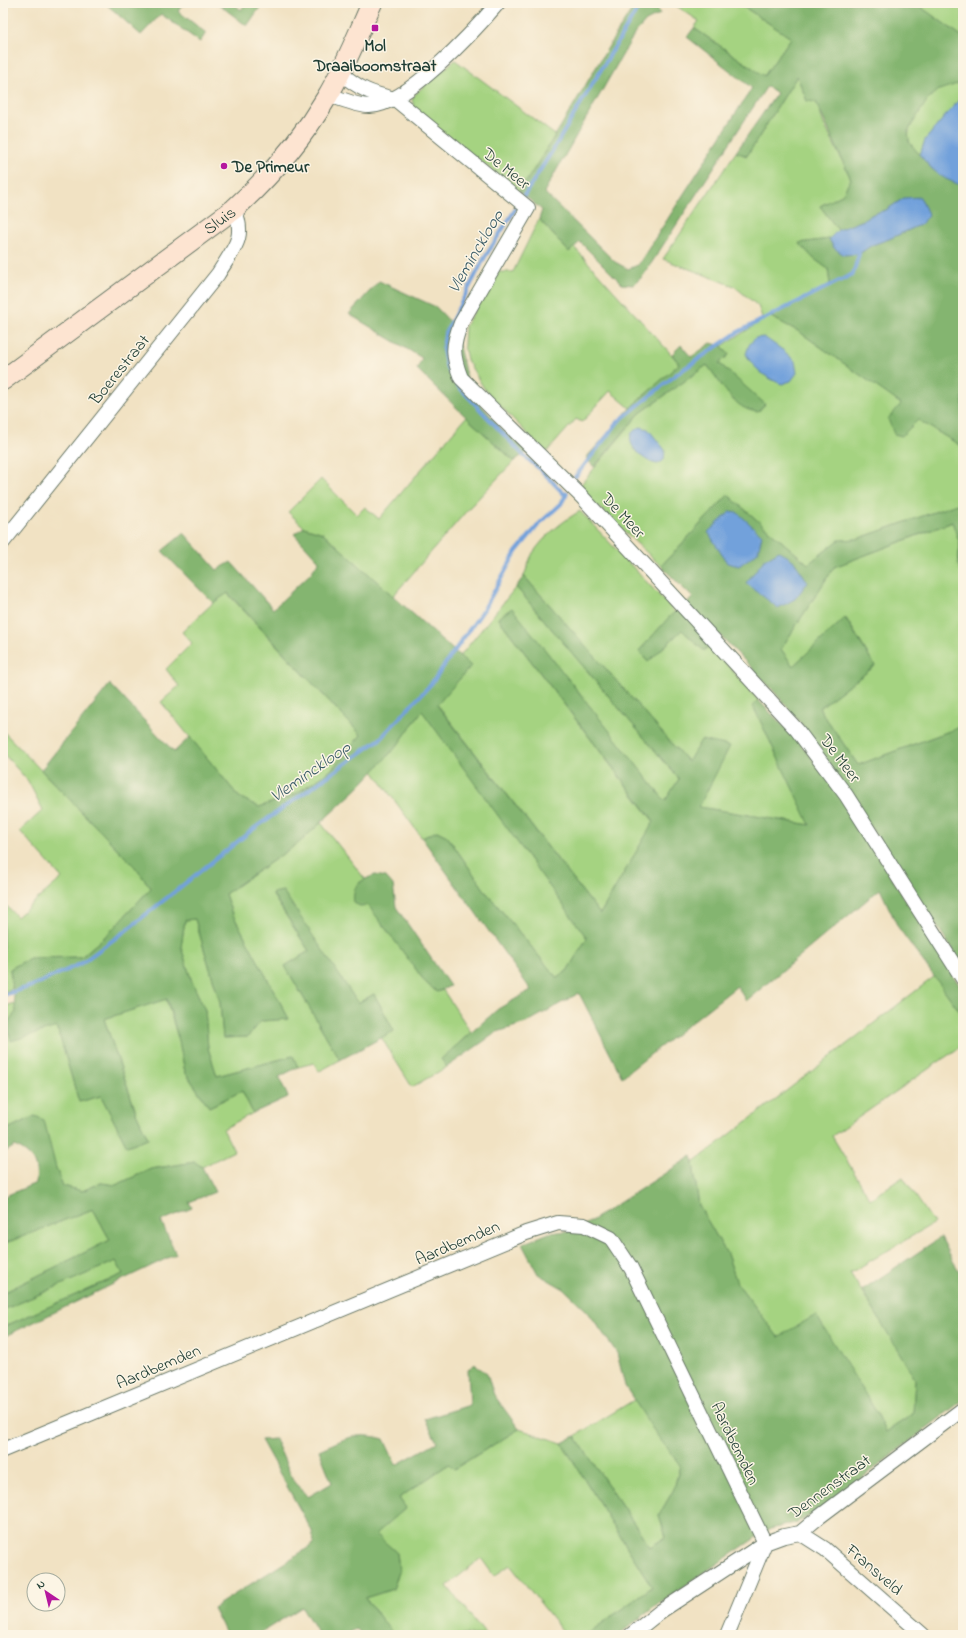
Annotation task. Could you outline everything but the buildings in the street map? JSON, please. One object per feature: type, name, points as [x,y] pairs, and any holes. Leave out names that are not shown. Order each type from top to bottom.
[{"type":"street","name":"Sluis","points":[[3,380],[234,209],[265,180],[311,122],[328,95],[372,3]]},
{"type":"street","points":[[328,95],[369,106],[395,99],[468,37],[498,3]]},
{"type":"street","points":[[340,72],[355,85],[370,93],[395,99]]},
{"type":"street","name":"De Meer","points":[[395,99],[528,208],[458,329],[453,342],[454,359],[461,378],[582,497],[797,730],[846,795],[963,979]]},
{"type":"street","name":"Boerestraat","points":[[3,542],[218,274],[238,241],[240,231],[239,221],[234,209]]},
{"type":"street","name":"Aardbemden","points":[[3,1450],[526,1233],[558,1223],[584,1225],[611,1238],[631,1268],[765,1543]]},
{"type":"street","name":"Dennenstraat","points":[[631,1635],[673,1603],[765,1543],[784,1536],[800,1533],[819,1517],[963,1409]]},
{"type":"street","name":"Fransveld","points":[[800,1533],[825,1550],[923,1635]]},
{"type":"street","points":[[727,1635],[765,1543]]},
{"type":"green space","points":[[105,3],[192,3],[183,5],[178,11],[206,33],[200,42],[161,14],[141,35]]},
{"type":"green space","points":[[217,3],[233,3],[241,10],[246,3],[263,3],[247,26]]},
{"type":"green space","points":[[636,3],[655,3],[660,14],[646,21],[635,33],[544,192],[615,262],[628,269],[638,265],[752,88],[687,37],[694,28],[764,76],[791,38],[738,3],[915,3],[963,37],[963,82],[939,90],[928,99],[908,131],[909,142],[932,169],[958,184],[963,182],[963,447],[918,420],[902,436],[894,434],[888,419],[901,404],[798,331],[769,316],[830,284],[828,269],[813,258],[799,243],[829,239],[834,248],[859,254],[872,245],[920,225],[904,198],[886,210],[873,214],[864,220],[838,230],[820,206],[842,195],[851,179],[816,102],[807,101],[797,76],[747,156],[736,152],[777,93],[767,86],[643,276],[633,285],[622,284],[580,242],[569,252],[539,219],[542,210],[519,191],[528,179]]},
{"type":"green space","points":[[672,3],[738,3],[791,38],[764,76],[694,28],[699,21]]},
{"type":"green space","points":[[915,3],[963,3],[963,37]]},
{"type":"green space","points":[[455,60],[555,135],[519,191],[415,111],[412,99],[416,93]]},
{"type":"green space","points":[[797,76],[807,101],[816,102],[824,124],[851,179],[842,195],[820,206],[838,230],[829,239],[800,243],[813,258],[828,269],[830,284],[769,316],[798,331],[902,404],[902,435],[918,420],[963,447],[963,502],[857,539],[839,541],[808,564],[728,495],[661,566],[578,488],[639,414],[707,365],[734,401],[765,405],[719,363],[729,355],[722,346],[763,320],[758,306],[734,286],[663,259],[736,152],[747,156]]},
{"type":"green space","points":[[963,82],[963,95],[925,140],[920,155],[909,140],[910,127],[918,112],[934,93],[945,87]]},
{"type":"green space","points":[[539,219],[569,252],[574,247],[680,364],[630,408],[610,391],[582,422],[576,419],[546,453],[485,390],[467,360],[464,345],[465,326],[498,272],[513,272]]},
{"type":"green space","points":[[379,281],[436,307],[454,326],[470,392],[503,430],[527,452],[514,461],[417,369],[422,358],[349,314]]},
{"type":"green space","points":[[711,343],[722,346],[729,355],[719,363],[765,404],[758,412],[749,410],[735,401],[728,394],[707,365],[639,414],[594,467],[586,458],[630,408],[679,364],[672,354],[681,345],[691,357]]},
{"type":"green space","points":[[466,417],[514,461],[470,507],[393,596],[323,533],[304,527],[288,512],[321,479],[357,515],[365,507],[379,519]]},
{"type":"green space","points":[[728,495],[808,564],[839,540],[857,539],[963,502],[963,577],[958,564],[960,544],[952,522],[834,567],[781,649],[793,666],[845,618],[875,666],[819,708],[858,765],[963,726],[963,965],[803,726],[771,688],[719,634],[704,651],[682,630],[648,662],[639,651],[670,616],[693,598],[661,566]]},
{"type":"green space","points":[[580,511],[675,612],[639,651],[648,662],[682,630],[704,651],[710,645],[758,700],[753,706],[811,825],[699,807],[688,762],[524,576],[532,555],[543,540],[567,519]]},
{"type":"green space","points":[[953,522],[960,544],[958,564],[963,577],[963,726],[858,765],[819,708],[875,666],[846,618],[793,666],[781,649],[834,567]]},
{"type":"green space","points":[[304,527],[323,533],[471,666],[437,705],[600,914],[654,821],[498,618],[512,608],[665,801],[679,779],[516,587],[524,576],[688,762],[701,740],[730,746],[699,807],[810,825],[753,706],[758,700],[798,741],[835,788],[963,991],[963,1016],[898,927],[880,889],[746,1001],[737,986],[622,1077],[579,993],[526,1023],[497,1032],[447,1067],[441,1059],[498,1009],[531,990],[422,838],[437,831],[447,836],[486,892],[557,978],[567,971],[587,938],[422,711],[397,746],[360,786],[300,842],[225,894],[231,911],[289,1019],[261,1021],[248,1037],[223,1038],[220,1002],[195,919],[185,920],[181,947],[192,982],[205,1010],[208,1048],[217,1076],[293,1056],[298,1067],[279,1077],[288,1097],[253,1113],[242,1091],[209,1107],[185,1072],[179,1041],[167,999],[104,1019],[137,1115],[148,1138],[127,1146],[101,1096],[79,1102],[57,1027],[11,1041],[7,1023],[16,1012],[10,969],[30,958],[81,957],[109,933],[151,888],[135,867],[41,770],[110,684],[174,752],[190,737],[239,797],[259,807],[294,795],[330,771],[361,735],[228,593],[213,603],[162,551],[184,533],[217,570],[231,562],[273,609],[311,573],[319,561],[294,534]]},
{"type":"green space","points":[[516,587],[679,779],[665,801],[512,609],[498,618],[654,822],[600,914],[437,704],[470,666],[460,656]]},
{"type":"green space","points":[[227,593],[361,735],[330,771],[294,795],[259,807],[239,797],[161,702],[179,686],[166,669],[192,643],[182,632],[213,603]]},
{"type":"green space","points":[[422,710],[587,938],[567,971],[557,978],[486,892],[447,836],[437,831],[422,838],[373,771],[397,746]]},
{"type":"green space","points":[[3,731],[135,867],[151,888],[109,933],[81,957],[30,958],[10,969],[12,989],[3,992],[3,902],[17,917],[62,878],[20,831],[43,810],[28,781],[3,753]]},
{"type":"green space","points":[[321,823],[365,879],[359,883],[368,904],[426,983],[437,992],[443,990],[471,1032],[442,1059],[447,1067],[412,1087],[381,1037],[394,1031],[374,994],[358,1003],[272,894],[309,951],[285,966],[340,1060],[318,1072],[314,1063],[298,1067],[293,1056],[217,1076],[208,1048],[205,1010],[192,982],[181,947],[185,920],[195,919],[220,1002],[223,1038],[248,1037],[261,1021],[289,1019],[231,911],[225,894],[300,842]]},
{"type":"green space","points":[[375,875],[386,877],[393,885],[396,907],[450,986],[437,992],[426,983],[368,905],[360,906],[354,903],[354,892],[358,885]]},
{"type":"green space","points":[[283,891],[358,1003],[374,994],[394,1031],[340,1060],[285,966],[309,951],[272,893]]},
{"type":"green space","points":[[935,976],[963,1016],[963,1045],[832,1136],[870,1199],[903,1177],[934,1223],[850,1273],[889,1334],[915,1379],[913,1414],[886,1432],[877,1413],[778,1337],[737,1283],[727,1254],[699,1206],[693,1163]]},
{"type":"green space","points":[[166,999],[179,1041],[185,1072],[209,1107],[242,1091],[253,1113],[223,1129],[234,1151],[202,1167],[195,1162],[151,1169],[116,1185],[101,1183],[82,1191],[63,1186],[35,1116],[3,1131],[3,1007],[15,1003],[16,1012],[57,1027],[79,1102],[101,1096],[127,1146],[148,1138],[137,1115],[104,1019]]},
{"type":"green space","points":[[35,1116],[44,1120],[56,1168],[63,1186],[82,1191],[101,1183],[116,1185],[151,1169],[195,1162],[202,1167],[215,1192],[189,1202],[192,1208],[161,1221],[176,1254],[3,1337],[3,1327],[123,1274],[116,1261],[3,1310],[3,1293],[110,1240],[93,1209],[3,1244],[3,1197],[36,1183],[36,1170],[33,1160],[21,1149],[15,1146],[3,1153],[3,1131]]},
{"type":"green space","points":[[692,1156],[699,1206],[727,1254],[737,1283],[778,1337],[816,1315],[877,1413],[886,1432],[913,1414],[915,1379],[862,1290],[941,1237],[963,1277],[963,1400],[822,1509],[798,1522],[767,1530],[661,1602],[618,1635],[586,1635],[652,1587],[562,1443],[575,1436],[650,1547],[666,1537],[659,1515],[674,1489],[680,1465],[656,1434],[625,1386],[617,1353],[588,1312],[564,1289],[538,1274],[522,1244],[549,1233],[577,1230]]},
{"type":"green space","points":[[93,1209],[110,1240],[3,1293],[3,1244]]},
{"type":"green space","points":[[116,1261],[123,1274],[3,1327],[3,1310]]},
{"type":"green space","points":[[475,1364],[487,1374],[494,1395],[519,1429],[454,1469],[449,1464],[399,1498],[406,1508],[376,1534],[397,1553],[399,1572],[393,1589],[365,1598],[394,1635],[362,1635],[357,1629],[343,1635],[319,1635],[302,1607],[257,1635],[227,1635],[213,1608],[314,1544],[312,1531],[261,1440],[275,1439],[294,1482],[308,1497],[332,1483],[319,1450],[350,1437],[374,1437],[384,1439],[396,1465],[437,1442],[425,1419],[470,1405],[468,1370]]},
{"type":"green space","points":[[634,1400],[680,1465],[674,1489],[659,1515],[666,1537],[650,1547],[575,1436]]},
{"type":"green space","points":[[519,1429],[562,1443],[652,1587],[586,1635],[566,1635],[510,1565],[494,1576],[481,1558],[447,1586],[486,1635],[394,1635],[365,1598],[393,1589],[399,1572],[397,1553],[375,1534],[406,1508],[399,1498],[449,1464],[454,1469]]},
{"type":"water","points":[[963,95],[963,182],[958,184],[946,179],[936,172],[920,155],[925,140]]},
{"type":"water","points":[[920,197],[929,216],[920,225],[872,245],[859,254],[844,255],[834,248],[829,239],[838,230],[864,220],[873,214],[886,210],[904,198]]},
{"type":"water","points":[[764,337],[795,361],[797,373],[791,381],[782,384],[771,379],[752,364],[746,354],[749,345],[755,338]]},
{"type":"water","points":[[641,427],[648,429],[665,450],[664,460],[658,464],[645,459],[634,448],[631,442],[631,436],[634,431]]},
{"type":"water","points":[[731,511],[738,513],[762,535],[758,552],[739,566],[727,563],[708,532]]},
{"type":"water","points":[[779,551],[793,560],[808,582],[795,599],[778,608],[746,583],[764,560]]},
{"type":"waterway","name":"Vleminckloop","points":[[566,496],[541,470],[524,456],[459,387],[447,368],[443,350],[445,334],[485,257],[551,153],[641,3]]},
{"type":"waterway","points":[[575,477],[619,421],[678,373],[738,332],[853,274],[859,254]]},
{"type":"waterway","name":"Vleminckloop","points":[[3,995],[32,986],[80,964],[124,932],[252,830],[380,739],[431,684],[484,609],[516,552],[540,523],[561,504],[567,493]]},
{"type":"place","name":"Mol Draaiboomstraat","points":[[375,28]]},
{"type":"place","name":"De Primeur","points":[[224,166]]}]
